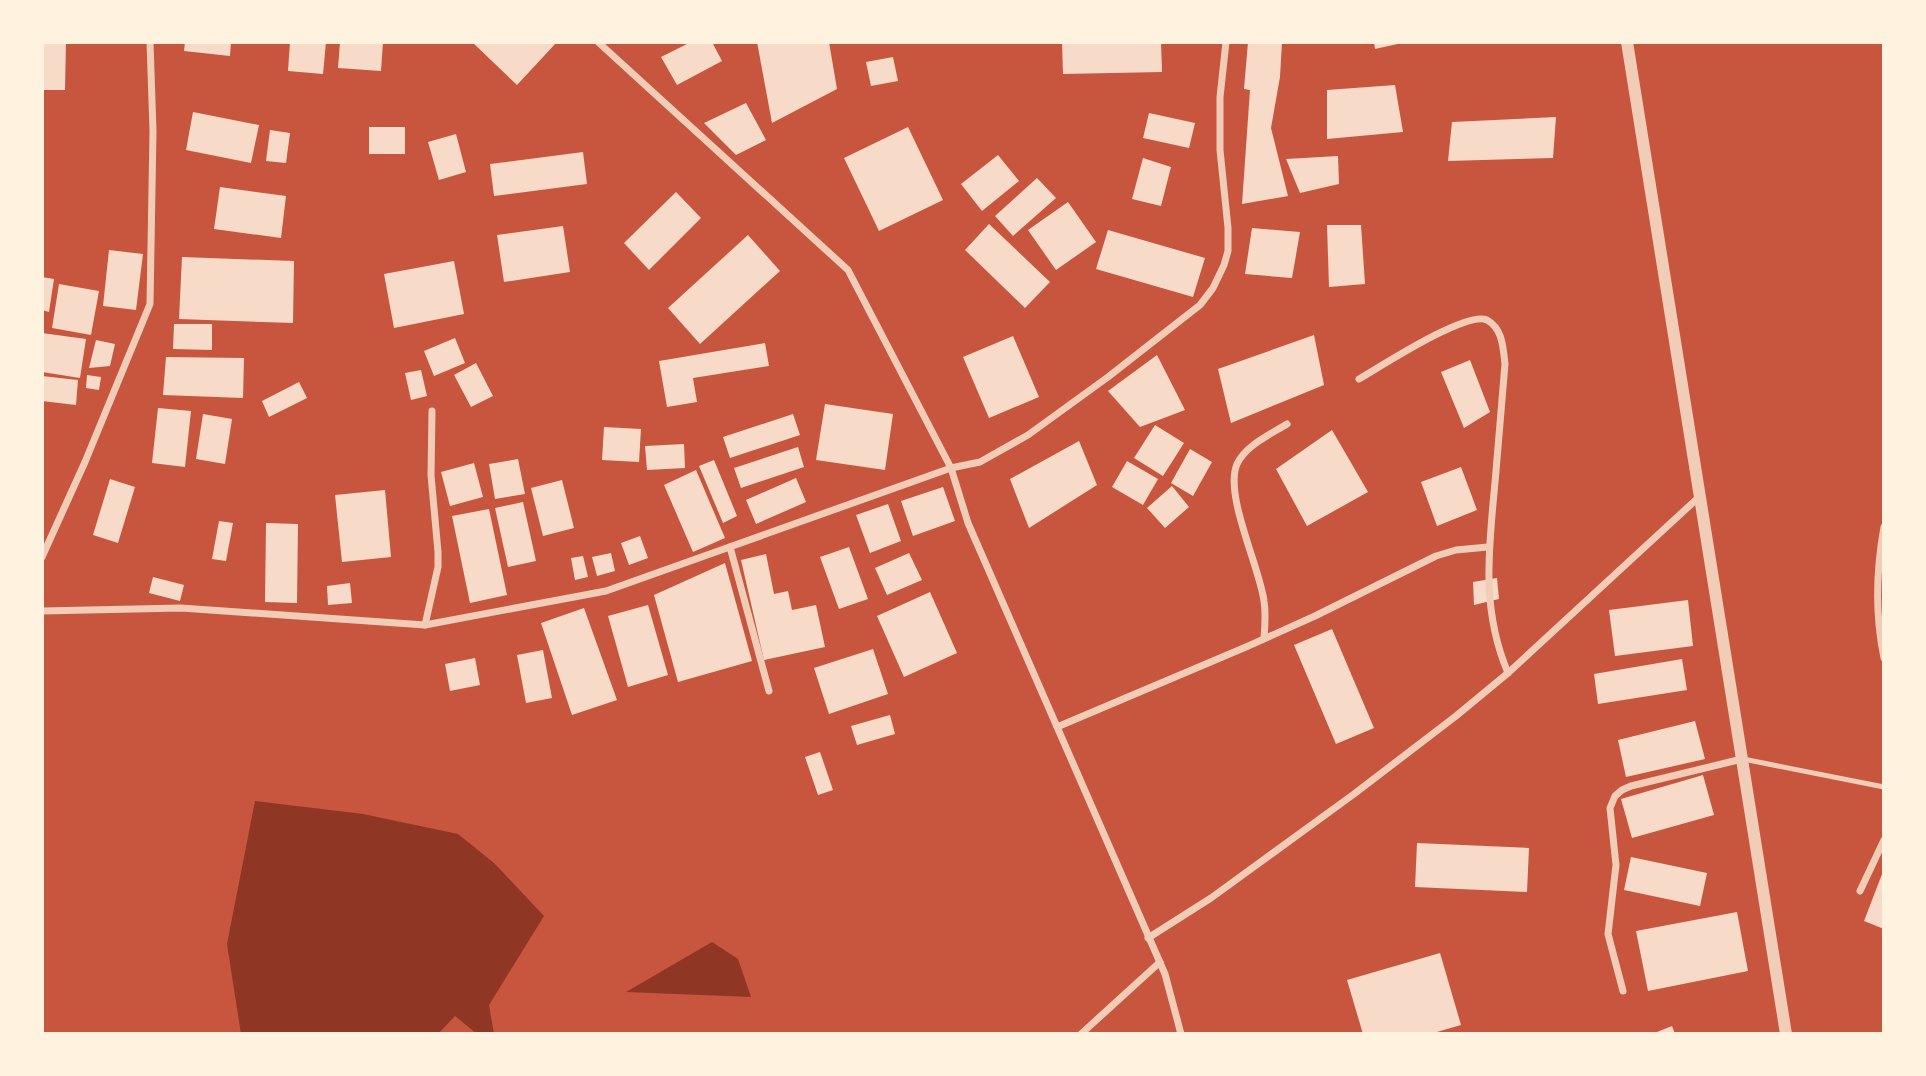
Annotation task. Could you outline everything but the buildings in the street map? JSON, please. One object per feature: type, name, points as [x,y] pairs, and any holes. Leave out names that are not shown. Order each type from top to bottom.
[{"type":"street","points":[[42,557],[85,462],[150,304],[153,131],[150,42]]},
{"type":"street","points":[[598,42],[848,270],[951,468],[968,523],[1165,974],[1181,1034]]},
{"type":"street","points":[[42,611],[181,608],[425,625],[607,591],[951,468],[980,463],[1028,435],[1200,305],[1213,288],[1224,265],[1227,251],[1228,228],[1220,150],[1220,110],[1226,42]]},
{"type":"street","points":[[1627,42],[1786,1034]]},
{"type":"street","points":[[1359,379],[1462,322],[1487,320],[1497,329],[1503,341],[1504,364],[1488,547],[1492,624],[1508,673]]},
{"type":"street","points":[[425,625],[438,560],[431,475],[432,411]]},
{"type":"street","points":[[1264,638],[1264,600],[1236,501],[1235,475],[1238,463],[1246,453],[1287,424]]},
{"type":"street","points":[[1148,938],[1211,898],[1456,716],[1508,673],[1699,497]]},
{"type":"street","points":[[1884,527],[1878,572],[1877,613],[1884,658]]},
{"type":"street","points":[[730,547],[769,691]]},
{"type":"street","points":[[1057,727],[1315,616],[1436,556],[1456,550],[1488,547]]},
{"type":"street","points":[[1623,991],[1608,934],[1616,865],[1609,808],[1615,796],[1631,786],[1742,759]]},
{"type":"street","points":[[1860,891],[1884,840]]},
{"type":"street","points":[[1082,1034],[1160,962]]},
{"type":"lane","points":[[1742,759],[1884,788]]},
{"type":"shaded area","points":[[255,801],[363,814],[458,834],[494,863],[544,916],[489,1005],[494,1034],[477,1034],[455,1016],[438,1034],[241,1034],[227,944]]},
{"type":"shaded area","points":[[712,942],[738,959],[751,997],[626,992]]}]
